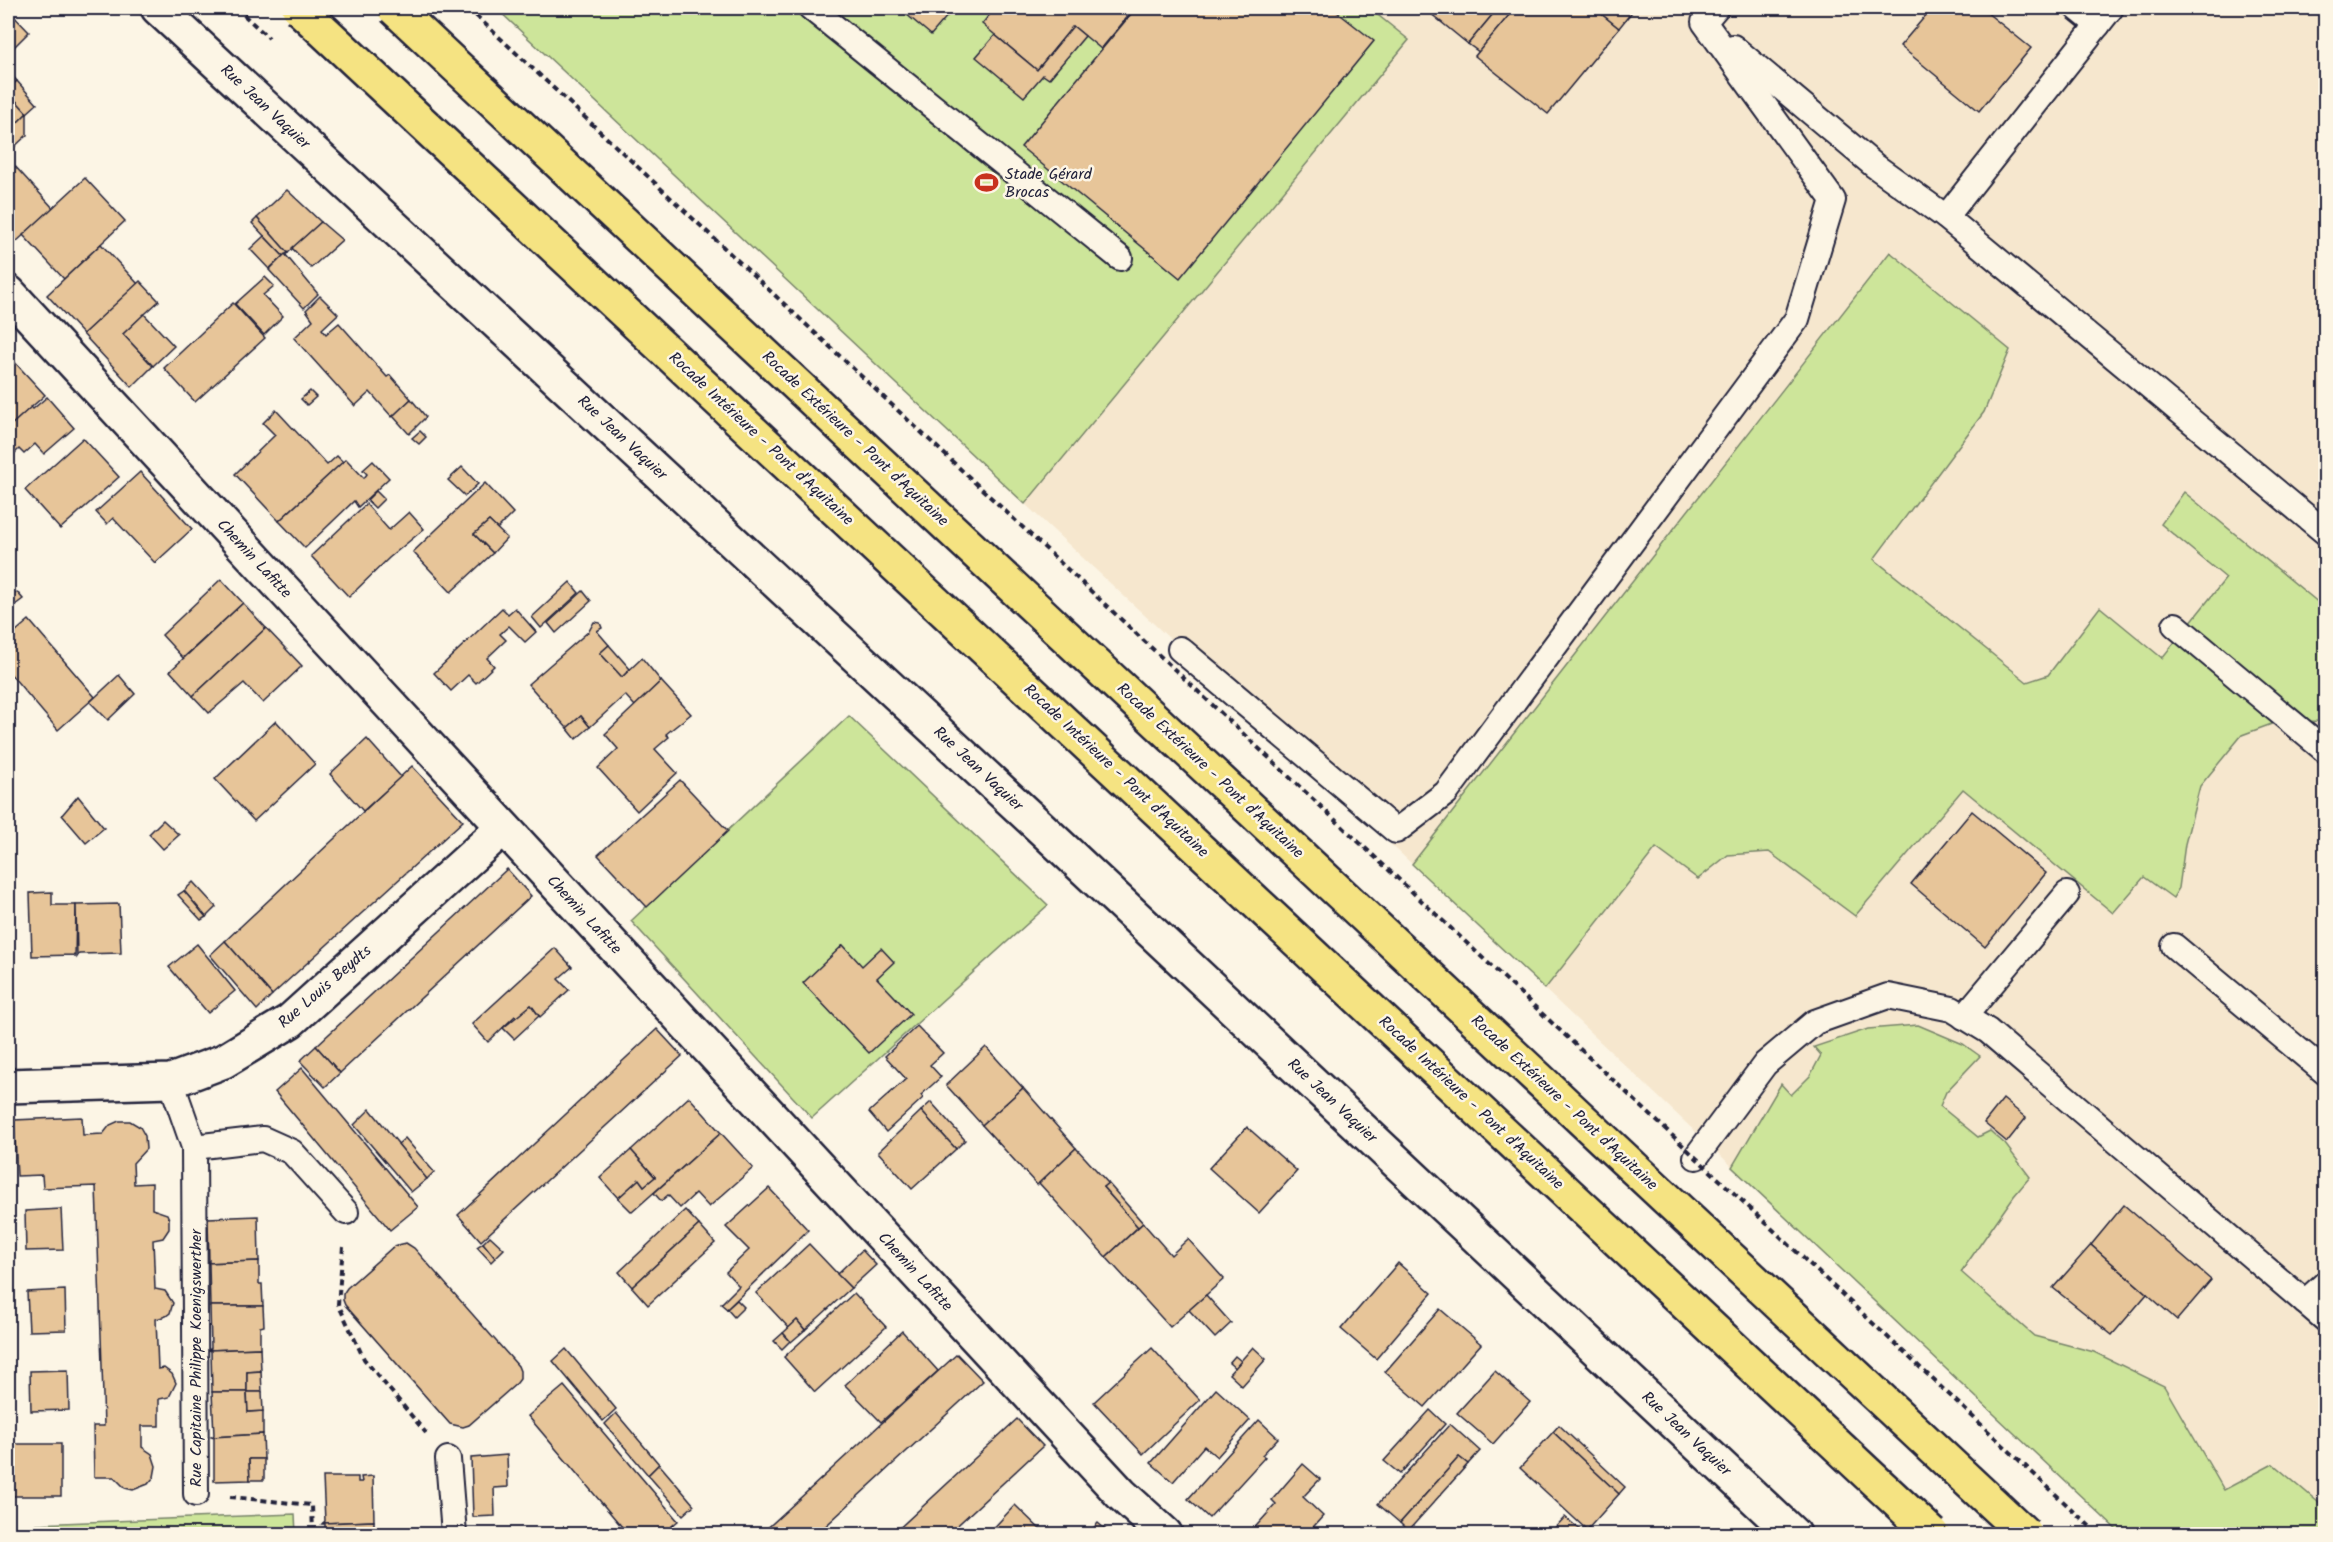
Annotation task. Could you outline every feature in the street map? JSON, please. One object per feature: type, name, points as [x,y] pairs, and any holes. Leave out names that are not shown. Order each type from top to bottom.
[{"type":"highway","name":"Rocade Intérieure - Pont d'Aquitaine","points":[[300,8],[1932,1534]]},
{"type":"highway","name":"Rocade Extérieure - Pont d'Aquitaine","points":[[394,8],[2025,1534]]},
{"type":"street","name":"Rue Jean Vaquier","points":[[158,8],[1048,834],[1793,1534]]},
{"type":"street","name":"Chemin Lafitte","points":[[8,292],[1121,1494],[1165,1534]]},
{"type":"street","name":"Rue Louis Beydts","points":[[8,1086],[171,1081],[224,1061],[290,1021],[503,828]]},
{"type":"lane","points":[[811,8],[1120,258]]},
{"type":"lane","points":[[1946,217],[2104,16],[2077,8]]},
{"type":"lane","points":[[1710,15],[1875,166],[1946,217],[2325,533]]},
{"type":"lane","points":[[1180,649],[1396,831],[1446,793],[1797,319],[1833,200],[1710,15]]},
{"type":"lane","points":[[2175,625],[2325,751]]},
{"type":"lane","points":[[1964,1017],[2067,894]]},
{"type":"lane","points":[[2174,946],[2325,1073]]},
{"type":"lane","points":[[1696,1157],[1765,1064],[1815,1022],[1888,996],[1952,1009],[1988,1031],[2325,1320]]},
{"type":"lane","name":"Rue Capitaine Philippe Koenigswerther","points":[[171,1081],[194,1147],[196,1494]]},
{"type":"lane","points":[[194,1147],[263,1139],[292,1152],[346,1212]]},
{"type":"lane","points":[[2305,1302],[2325,1282]]},
{"type":"lane","points":[[448,1459],[454,1534]]},
{"type":"path","points":[[468,8],[2098,1534]]},
{"type":"path","points":[[346,1212],[338,1304],[364,1359],[448,1459]]},
{"type":"path","name":"Rue Capitaine Philippe Koenigswerther","points":[[196,1494],[312,1504],[314,1534]]},
{"type":"shaded area","points":[[1369,8],[2325,8],[2325,1534],[2121,1534],[1412,864],[1025,504],[1408,41]]},
{"type":"green space","name":"Stade Gérard Brocas","points":[[496,8],[1369,8],[1409,40],[1025,504]]},
{"type":"green space","points":[[1890,252],[2010,350],[1984,412],[1874,559],[2027,682],[2048,675],[2100,607],[2162,658],[2226,578],[2161,524],[2184,492],[2325,608],[2325,721],[2277,722],[2242,735],[2200,786],[2185,844],[2179,888],[2173,898],[2144,877],[2113,913],[1963,789],[1855,916],[1769,852],[1728,855],[1698,879],[1656,848],[1545,989],[1412,864]]},
{"type":"green space","points":[[849,716],[1048,905],[812,1118],[631,921]]},
{"type":"green space","points":[[1918,1025],[1963,1044],[1980,1056],[1946,1092],[1940,1106],[1978,1137],[1990,1131],[2005,1144],[2030,1177],[1961,1272],[2034,1336],[2094,1352],[2164,1386],[2224,1490],[2273,1464],[2325,1508],[2325,1534],[2121,1534],[1732,1167],[1781,1084],[1791,1095],[1810,1076],[1821,1055],[1814,1047],[1868,1029]]},
{"type":"green space","points":[[295,1514],[296,1534],[37,1534],[36,1524]]},
{"type":"building","points":[[899,8],[954,8],[931,35]]},
{"type":"building","points":[[995,8],[1135,8],[1101,49],[1073,26],[1037,70],[982,24]]},
{"type":"building","name":"Stade Gérard Brocas","points":[[1136,8],[1332,8],[1374,41],[1180,278],[1021,147]]},
{"type":"building","points":[[1424,8],[1498,8],[1468,44]]},
{"type":"building","points":[[1498,8],[1515,8],[1479,52],[1468,44]]},
{"type":"building","points":[[1515,8],[1594,8],[1619,28],[1548,114],[1475,56]]},
{"type":"building","points":[[1594,8],[1635,8],[1619,28]]},
{"type":"building","points":[[1932,8],[1981,8],[2031,48],[1979,111],[1900,46]]},
{"type":"building","points":[[8,10],[29,32],[8,53]]},
{"type":"building","points":[[1073,26],[1085,36],[1049,79],[1043,75],[1024,97],[976,57],[995,35],[1037,70]]},
{"type":"building","points":[[8,71],[17,81],[8,89]]},
{"type":"building","points":[[17,81],[37,104],[27,113],[8,92],[8,89]]},
{"type":"building","points":[[8,92],[27,113],[8,132]]},
{"type":"building","points":[[27,113],[27,135],[10,151],[8,132]]},
{"type":"building","points":[[13,164],[53,208],[16,242],[8,232],[8,169]]},
{"type":"building","points":[[85,178],[125,221],[64,279],[23,235]]},
{"type":"building","points":[[287,190],[321,222],[288,253],[257,218]]},
{"type":"building","points":[[257,218],[288,253],[283,256],[252,223]]},
{"type":"building","points":[[321,222],[342,240],[311,268],[292,248]]},
{"type":"building","points":[[264,236],[283,256],[269,269],[250,249]]},
{"type":"building","points":[[101,244],[138,284],[83,334],[47,295]]},
{"type":"building","points":[[285,254],[318,294],[304,308],[269,270]]},
{"type":"building","points":[[265,277],[274,286],[263,295],[283,316],[264,335],[235,304]]},
{"type":"building","points":[[140,281],[159,301],[123,334],[153,366],[132,387],[83,334]]},
{"type":"building","points":[[320,296],[338,314],[322,329],[326,334],[339,323],[387,377],[390,375],[411,399],[392,417],[370,392],[355,406],[294,338],[313,320],[306,310]]},
{"type":"building","points":[[233,303],[265,338],[195,402],[164,368]]},
{"type":"building","points":[[144,314],[174,346],[153,366],[123,334]]},
{"type":"building","points":[[8,357],[45,395],[8,428]]},
{"type":"building","points":[[310,391],[316,397],[307,405],[301,399]]},
{"type":"building","points":[[47,397],[74,428],[44,454],[35,444],[24,454],[19,449],[8,460],[8,428],[31,407],[33,409]]},
{"type":"building","points":[[411,399],[426,417],[409,434],[393,416]]},
{"type":"building","points":[[276,410],[327,465],[337,456],[343,462],[279,521],[235,474],[275,435],[263,423]]},
{"type":"building","points":[[420,431],[426,437],[419,444],[412,438]]},
{"type":"building","points":[[83,438],[119,477],[60,529],[25,490]]},
{"type":"building","points":[[346,459],[364,478],[367,474],[363,470],[373,461],[389,478],[358,507],[354,501],[305,548],[279,521]]},
{"type":"building","points":[[462,467],[478,484],[465,496],[448,480]]},
{"type":"building","points":[[140,472],[192,529],[155,563],[113,518],[107,524],[96,512]]},
{"type":"building","points":[[485,483],[513,513],[497,529],[489,521],[474,534],[493,553],[451,592],[413,552]]},
{"type":"building","points":[[376,491],[384,499],[375,508],[367,500]]},
{"type":"building","points":[[366,504],[389,530],[409,512],[424,529],[389,558],[349,597],[311,556]]},
{"type":"building","points":[[489,521],[507,538],[493,553],[474,534]]},
{"type":"building","points":[[221,579],[243,603],[183,658],[162,635]]},
{"type":"building","points":[[570,582],[579,593],[541,628],[532,617]]},
{"type":"building","points":[[583,591],[591,601],[556,633],[548,623]]},
{"type":"building","points":[[17,592],[23,599],[15,605],[10,598]]},
{"type":"building","points":[[243,603],[266,628],[193,696],[170,671]]},
{"type":"building","points":[[502,608],[508,614],[515,608],[536,632],[525,642],[509,626],[500,634],[506,640],[487,658],[494,666],[476,683],[468,675],[451,691],[434,673]]},
{"type":"building","points":[[29,620],[95,697],[58,730],[8,671],[8,638]]},
{"type":"building","points":[[594,622],[600,623],[602,628],[597,631],[609,645],[600,653],[622,677],[642,658],[661,681],[635,706],[625,695],[590,727],[581,716],[567,728],[528,684],[589,631]]},
{"type":"building","points":[[266,628],[302,666],[263,703],[244,683],[209,713],[193,696]]},
{"type":"building","points":[[609,645],[630,669],[622,677],[600,653]]},
{"type":"building","points":[[119,675],[135,694],[108,720],[90,702]]},
{"type":"building","points":[[661,681],[691,714],[666,734],[669,737],[655,749],[677,773],[637,811],[598,768],[618,749],[605,734]]},
{"type":"building","points":[[581,716],[590,727],[576,739],[567,728]]},
{"type":"building","points":[[276,721],[315,764],[254,821],[215,779]]},
{"type":"building","points":[[367,739],[401,777],[363,811],[330,774]]},
{"type":"building","points":[[412,766],[463,821],[272,995],[225,941]]},
{"type":"building","points":[[680,780],[728,831],[647,907],[598,855]]},
{"type":"building","points":[[78,796],[104,828],[86,843],[62,815]]},
{"type":"building","points":[[1972,811],[2046,873],[1985,947],[1911,884]]},
{"type":"building","points":[[163,820],[179,835],[163,849],[149,834]]},
{"type":"building","points":[[507,869],[531,896],[340,1073],[316,1046]]},
{"type":"building","points":[[193,882],[216,907],[206,917],[184,891]]},
{"type":"building","points":[[184,891],[206,917],[201,920],[178,895]]},
{"type":"building","points":[[52,892],[52,905],[76,905],[75,958],[75,955],[32,956],[30,893]]},
{"type":"building","points":[[119,904],[121,953],[79,954],[77,957],[76,905]]},
{"type":"building","points":[[225,941],[272,995],[257,1010],[210,955]]},
{"type":"building","points":[[197,944],[235,991],[208,1013],[169,967]]},
{"type":"building","points":[[843,945],[862,966],[881,948],[894,962],[877,978],[911,1014],[869,1053],[803,983]]},
{"type":"building","points":[[555,948],[572,967],[558,979],[569,990],[540,1017],[531,1005],[517,1018],[515,1016],[488,1042],[472,1024]]},
{"type":"building","points":[[531,1005],[539,1016],[514,1039],[503,1028]]},
{"type":"building","points":[[917,1026],[943,1053],[930,1065],[941,1077],[921,1095],[923,1098],[886,1132],[869,1112],[906,1079],[885,1056]]},
{"type":"building","points":[[657,1029],[682,1056],[481,1241],[458,1215]]},
{"type":"building","points":[[316,1046],[340,1073],[325,1087],[300,1061]]},
{"type":"building","points":[[986,1047],[1023,1088],[982,1125],[946,1085]]},
{"type":"building","points":[[302,1068],[418,1207],[390,1230],[275,1092]]},
{"type":"building","points":[[1023,1088],[1076,1148],[1037,1185],[982,1125]]},
{"type":"building","points":[[689,1097],[721,1133],[632,1212],[618,1198],[639,1179],[644,1186],[655,1177],[631,1150]]},
{"type":"building","points":[[2003,1099],[2026,1118],[2007,1142],[1984,1123]]},
{"type":"building","points":[[931,1102],[965,1140],[956,1149],[921,1111]]},
{"type":"building","points":[[370,1109],[427,1179],[411,1192],[354,1125]]},
{"type":"building","points":[[921,1111],[956,1149],[912,1189],[878,1152]]},
{"type":"building","points":[[82,1117],[83,1135],[103,1134],[110,1125],[119,1121],[130,1121],[140,1127],[145,1136],[146,1149],[133,1163],[134,1184],[152,1183],[152,1209],[167,1214],[169,1219],[169,1229],[163,1238],[153,1240],[155,1289],[165,1291],[173,1303],[170,1313],[156,1319],[158,1369],[164,1368],[172,1374],[176,1383],[169,1397],[159,1399],[159,1426],[142,1426],[142,1447],[152,1454],[156,1466],[154,1477],[148,1484],[133,1490],[125,1488],[114,1477],[94,1477],[93,1426],[104,1426],[96,1186],[43,1188],[42,1175],[17,1176],[14,1120]]},
{"type":"building","points":[[1247,1127],[1297,1171],[1259,1213],[1209,1168]]},
{"type":"building","points":[[721,1133],[753,1168],[709,1207],[696,1193],[680,1208],[668,1195],[661,1201],[654,1193]]},
{"type":"building","points":[[405,1138],[434,1172],[427,1179],[398,1144]]},
{"type":"building","points":[[1076,1148],[1108,1183],[1103,1187],[1138,1227],[1106,1257],[1039,1183]]},
{"type":"building","points":[[631,1150],[655,1177],[644,1186],[639,1179],[618,1198],[600,1178]]},
{"type":"building","points":[[1108,1183],[1143,1223],[1138,1227],[1103,1187]]},
{"type":"building","points":[[769,1188],[808,1230],[727,1309],[721,1304],[739,1286],[726,1272],[749,1250],[726,1227]]},
{"type":"building","points":[[2124,1205],[2211,1280],[2177,1320],[2091,1245]]},
{"type":"building","points":[[61,1209],[63,1250],[26,1251],[25,1211]]},
{"type":"building","points":[[685,1210],[699,1225],[632,1287],[619,1272]]},
{"type":"building","points":[[258,1216],[259,1261],[206,1263],[209,1262],[208,1218]]},
{"type":"building","points":[[1143,1223],[1171,1255],[1188,1239],[1224,1279],[1170,1327],[1106,1257]]},
{"type":"building","points":[[699,1225],[715,1243],[648,1305],[632,1287]]},
{"type":"building","points":[[490,1236],[504,1249],[495,1258],[483,1243]]},
{"type":"building","points":[[406,1243],[414,1248],[520,1371],[520,1379],[517,1383],[469,1425],[463,1427],[450,1424],[343,1300],[343,1294],[347,1288],[394,1246]]},
{"type":"building","points":[[483,1243],[495,1258],[491,1262],[477,1247]]},
{"type":"building","points":[[809,1244],[851,1288],[805,1330],[797,1320],[789,1328],[756,1293]]},
{"type":"building","points":[[2091,1245],[2147,1294],[2112,1335],[2053,1288]]},
{"type":"building","points":[[862,1250],[876,1265],[851,1288],[837,1274]]},
{"type":"building","points":[[259,1261],[259,1284],[262,1284],[263,1306],[210,1306],[209,1264],[206,1263]]},
{"type":"building","points":[[1398,1263],[1432,1293],[1376,1359],[1341,1329]]},
{"type":"building","points":[[65,1290],[66,1330],[29,1331],[27,1292]]},
{"type":"building","points":[[854,1293],[886,1327],[815,1392],[784,1357]]},
{"type":"building","points":[[1206,1295],[1231,1323],[1215,1338],[1189,1310]]},
{"type":"building","points":[[737,1300],[744,1307],[734,1317],[727,1309]]},
{"type":"building","points":[[210,1306],[263,1306],[264,1326],[260,1327],[260,1348],[209,1350],[211,1348]]},
{"type":"building","points":[[1440,1309],[1481,1344],[1425,1407],[1385,1372]]},
{"type":"building","points":[[797,1320],[805,1330],[791,1342],[783,1333]]},
{"type":"building","points":[[902,1331],[938,1371],[881,1422],[845,1385]]},
{"type":"building","points":[[783,1333],[790,1341],[782,1349],[774,1341]]},
{"type":"building","points":[[1253,1347],[1266,1359],[1242,1386],[1229,1374]]},
{"type":"building","points":[[260,1348],[261,1371],[247,1372],[247,1392],[212,1392],[211,1351],[209,1350]]},
{"type":"building","points":[[1152,1348],[1200,1400],[1143,1454],[1094,1402]]},
{"type":"building","points":[[566,1349],[616,1409],[603,1421],[553,1361]]},
{"type":"building","points":[[957,1354],[983,1381],[817,1534],[761,1534]]},
{"type":"building","points":[[1235,1356],[1241,1361],[1235,1368],[1229,1363]]},
{"type":"building","points":[[68,1370],[69,1410],[31,1411],[30,1371]]},
{"type":"building","points":[[261,1371],[262,1392],[247,1392],[247,1372]]},
{"type":"building","points":[[1495,1371],[1530,1402],[1493,1444],[1457,1413]]},
{"type":"building","points":[[564,1386],[678,1521],[662,1534],[628,1534],[528,1416]]},
{"type":"building","points":[[1216,1389],[1250,1420],[1217,1457],[1204,1446],[1173,1482],[1151,1463]]},
{"type":"building","points":[[212,1392],[247,1392],[248,1412],[263,1411],[263,1434],[212,1437],[214,1435]]},
{"type":"building","points":[[247,1392],[262,1392],[263,1411],[248,1412]]},
{"type":"building","points":[[1430,1410],[1445,1424],[1400,1474],[1384,1461]]},
{"type":"building","points":[[616,1413],[659,1464],[648,1475],[605,1424]]},
{"type":"building","points":[[1017,1419],[1043,1446],[948,1534],[893,1534]]},
{"type":"building","points":[[1259,1420],[1278,1438],[1262,1455],[1265,1457],[1209,1518],[1188,1499]]},
{"type":"building","points":[[1450,1424],[1480,1451],[1468,1464],[1459,1457],[1400,1523],[1378,1504]]},
{"type":"building","points":[[1559,1425],[1625,1487],[1619,1494],[1553,1432]]},
{"type":"building","points":[[8,1432],[13,1432],[13,1444],[61,1444],[61,1496],[8,1496]]},
{"type":"building","points":[[1553,1432],[1619,1494],[1587,1530],[1520,1468]]},
{"type":"building","points":[[263,1434],[264,1459],[249,1459],[250,1480],[214,1481],[214,1438],[212,1437]]},
{"type":"building","points":[[507,1455],[508,1487],[494,1488],[495,1516],[473,1517],[471,1458]]},
{"type":"building","points":[[1459,1457],[1468,1464],[1408,1531],[1400,1523]]},
{"type":"building","points":[[249,1459],[264,1459],[264,1480],[250,1480]]},
{"type":"building","points":[[659,1464],[694,1505],[683,1515],[648,1475]]},
{"type":"building","points":[[1303,1464],[1320,1479],[1303,1497],[1323,1516],[1307,1534],[1249,1534],[1276,1504],[1272,1500]]},
{"type":"building","points":[[373,1476],[374,1521],[323,1523],[325,1521],[323,1477],[358,1477],[358,1482],[362,1482],[361,1477]]},
{"type":"building","points":[[1015,1505],[1045,1534],[988,1534]]},
{"type":"building","points":[[1565,1517],[1584,1533],[1549,1534]]},
{"type":"building","points":[[374,1521],[374,1534],[325,1534],[325,1524],[322,1524],[323,1523]]},
{"type":"building","points":[[1098,1523],[1111,1534],[1088,1534]]},
{"type":"place","name":"Stade Gérard Brocas","points":[[987,183]]}]
